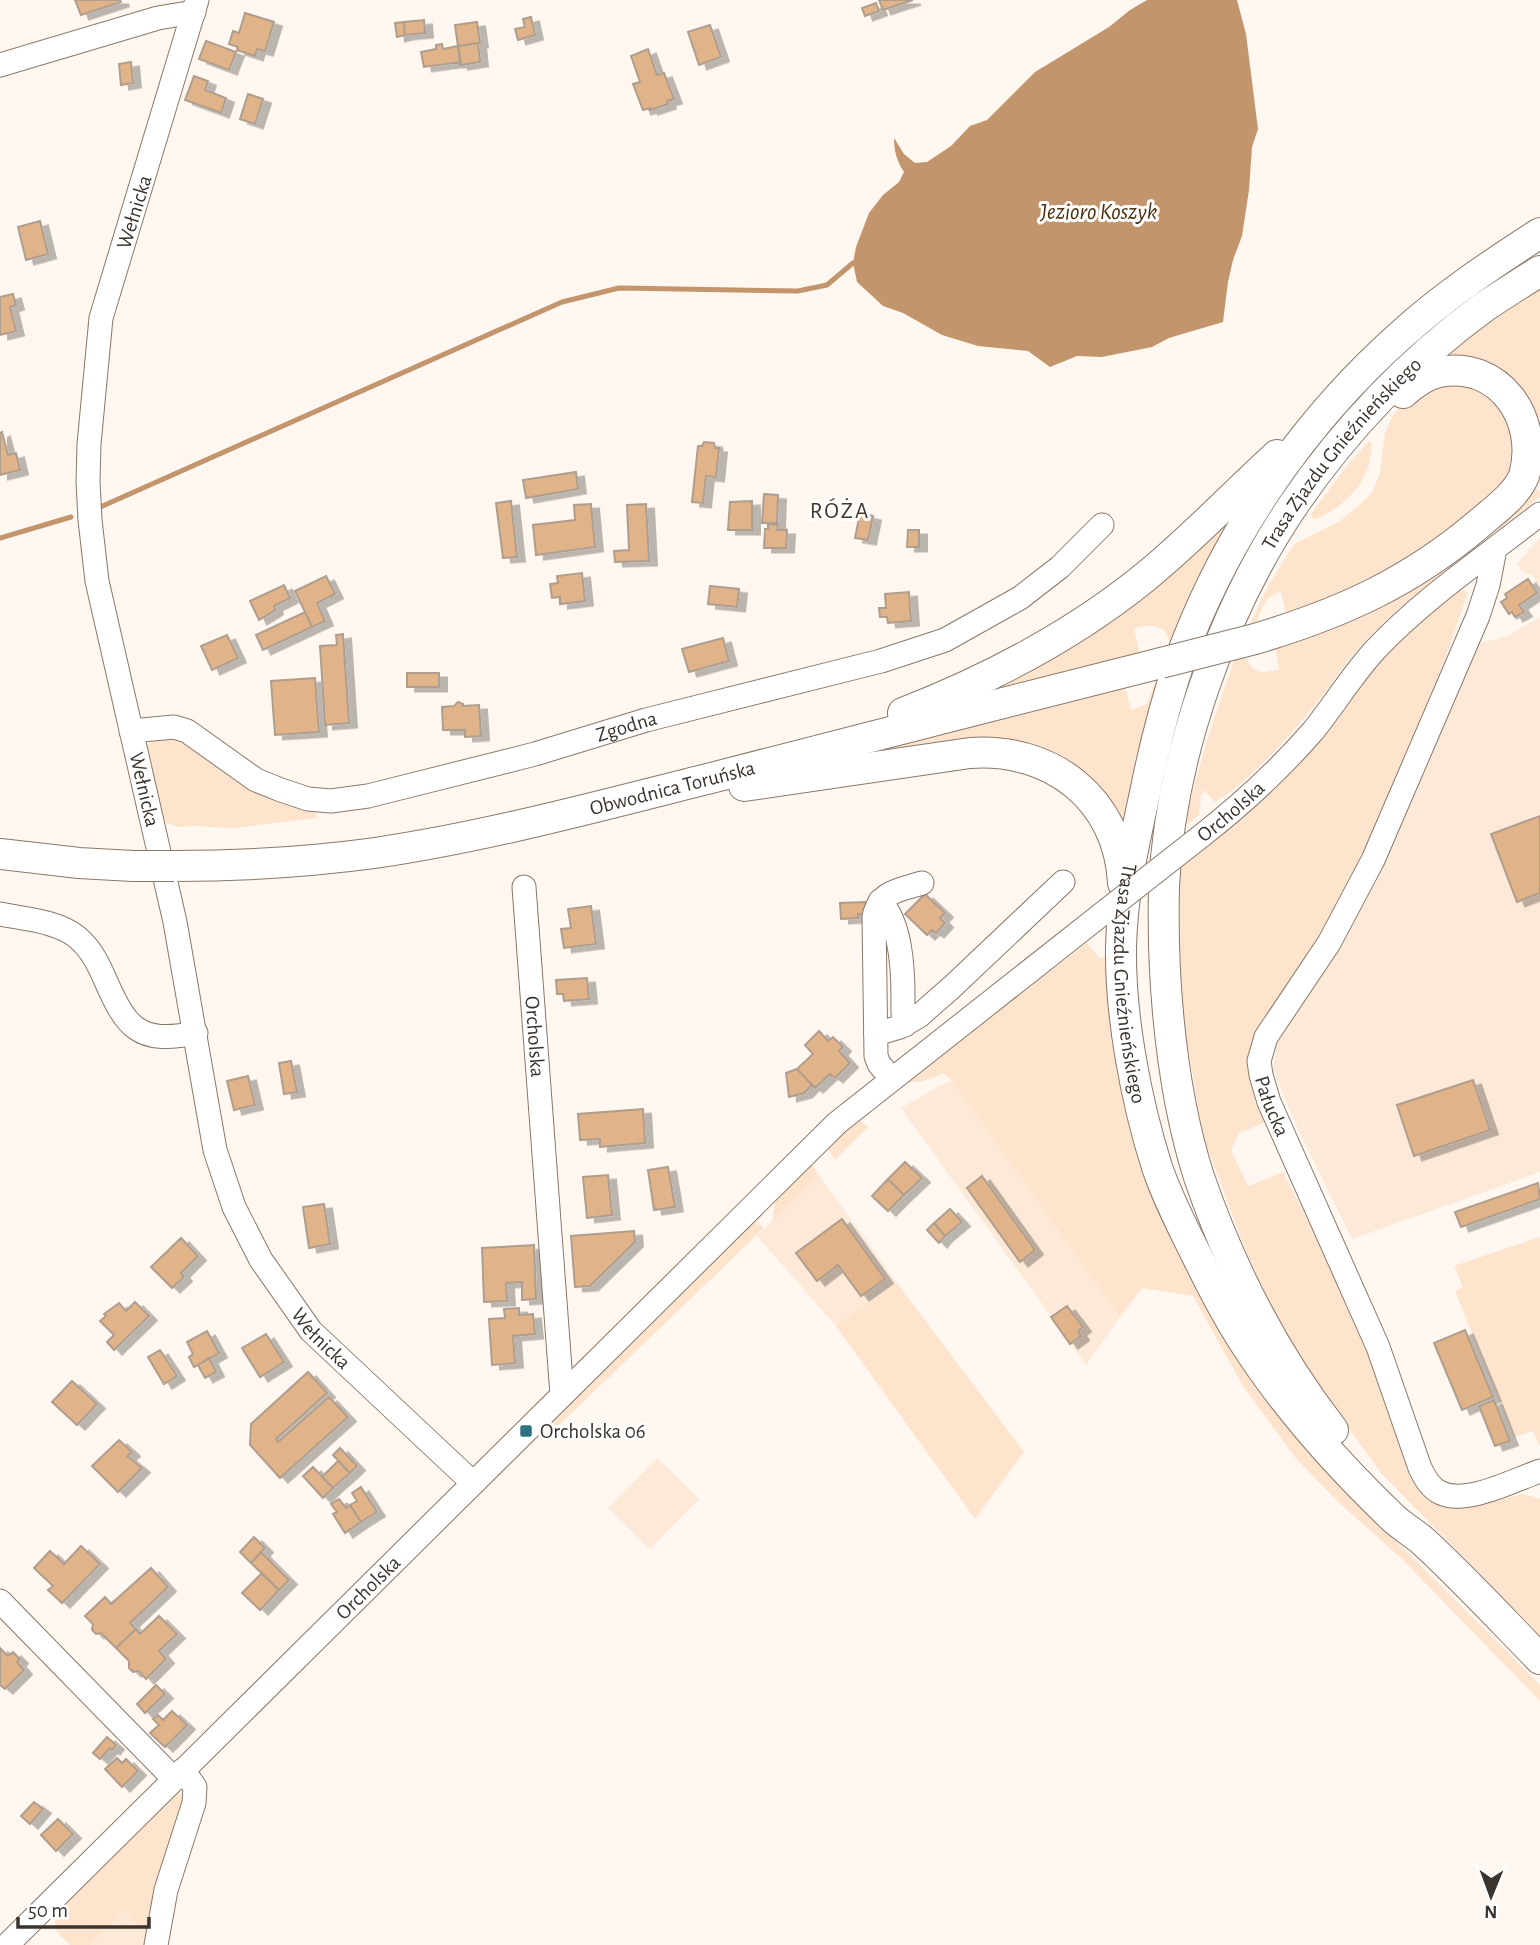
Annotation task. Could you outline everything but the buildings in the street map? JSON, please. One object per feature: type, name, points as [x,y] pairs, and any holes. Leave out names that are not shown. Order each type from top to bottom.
[{"type":"main road","name":"Trasa Zjazdu Gnieźnieńskiego","points":[[1540,233],[1462,285],[1424,314],[1384,351],[1332,405],[1258,502],[1211,586],[1192,629],[1166,702],[1125,892],[1115,910],[1134,1072],[1158,1168],[1180,1221],[1216,1293],[1245,1344],[1292,1408],[1365,1490],[1396,1520],[1421,1539],[1540,1658]]},
{"type":"main road","name":"Trasa Zjazdu Gnieźnieńskiego","points":[[1421,1539],[1402,1512],[1344,1444],[1280,1352],[1235,1265],[1199,1175],[1178,1092],[1169,1030],[1163,951],[1164,883],[1178,785],[1192,726],[1220,645],[1250,580],[1289,513],[1352,430],[1417,362],[1483,308],[1540,271]]},
{"type":"main road","points":[[1322,467],[1410,387],[1438,372],[1462,370],[1481,374],[1497,383],[1509,393],[1524,416],[1530,439],[1529,460],[1523,477],[1511,495]]},
{"type":"main road","points":[[752,767],[819,747],[965,687],[1022,659],[1086,621],[1172,554],[1332,405]]},
{"type":"main road","name":"Obwodnica Toruńska","points":[[0,854],[79,863],[174,866],[258,864],[376,853],[496,830],[752,767],[1255,639],[1328,615],[1388,587],[1439,555],[1511,495],[1540,463]]},
{"type":"main road","points":[[606,804],[970,753],[998,752],[1015,755],[1047,765],[1063,775],[1077,785],[1098,810],[1110,830],[1121,866],[1115,910]]},
{"type":"street","name":"Wełnicka","points":[[0,65],[196,6]]},
{"type":"street","name":"Wełnicka","points":[[196,6],[101,318],[90,430],[88,482],[97,581],[172,910],[215,1150],[234,1207],[261,1260],[311,1331],[473,1483]]},
{"type":"street","name":"Orcholska","points":[[7,1945],[837,1123],[1115,910],[1266,780],[1315,728],[1361,667],[1409,618],[1540,514]]},
{"type":"street","name":"Zgodna","points":[[131,731],[174,727],[187,731],[256,780],[308,799],[331,801],[368,796],[535,754],[646,720],[881,661],[945,640],[1020,598],[1060,567],[1102,525]]},
{"type":"street","name":"Pałucka","points":[[1494,549],[1488,585],[1478,616],[1373,860],[1329,943],[1266,1037],[1259,1060],[1269,1102],[1378,1347],[1427,1482],[1440,1493],[1461,1497],[1486,1491],[1540,1471]]},
{"type":"street","points":[[876,1034],[905,1025],[919,1016],[1063,881]]},
{"type":"street","points":[[892,1079],[877,1060],[874,917],[880,901],[889,893],[922,883]]},
{"type":"street","name":"Orcholska","points":[[524,887],[562,1395]]},
{"type":"street","points":[[880,901],[888,912],[899,947],[905,1025]]},
{"type":"street","points":[[0,914],[58,927],[75,935],[89,948],[123,1016],[144,1034],[168,1038],[195,1033]]},
{"type":"street","points":[[0,1601],[179,1775],[195,1787],[194,1803],[166,1890],[156,1945]]},
{"type":"shaded area","points":[[1540,284],[1540,423],[1524,390],[1507,374],[1474,358],[1446,356],[1446,351]]},
{"type":"shaded area","points":[[1443,381],[1484,386],[1515,422],[1513,471],[1476,511],[1387,574],[1293,613],[1286,613],[1281,592],[1271,596],[1264,604],[1256,624],[1249,626],[1268,586],[1294,544],[1340,521],[1372,492],[1380,473],[1385,433],[1393,415],[1404,402]]},
{"type":"shaded area","points":[[1369,441],[1372,444],[1369,464],[1356,490],[1333,510],[1313,519],[1311,514]]},
{"type":"shaded area","points":[[1535,488],[1540,492],[1540,497],[1429,583],[1367,639],[1301,722],[1253,772],[1215,802],[1204,790],[1199,815],[1185,826],[1201,762],[1235,658],[1245,655],[1254,670],[1258,671],[1279,669],[1275,646]]},
{"type":"shaded area","points":[[1234,514],[1170,646],[1166,633],[1158,627],[1134,628],[1140,656],[952,701]]},
{"type":"shaded area","points":[[1540,538],[1540,587],[1533,576],[1522,571],[1517,563]]},
{"type":"shaded area","points":[[1458,589],[1468,592],[1443,665],[1365,852],[1250,1077],[1255,1101],[1266,1122],[1239,1133],[1231,1150],[1248,1186],[1283,1172],[1371,1344],[1414,1475],[1461,1507],[1523,1494],[1540,1499],[1540,1635],[1381,1473],[1294,1352],[1245,1249],[1203,1136],[1181,1006],[1179,892],[1175,871],[1244,814],[1377,660],[1427,613]]},
{"type":"shaded area","points":[[1540,617],[1540,1172],[1352,1239],[1298,1129],[1273,1070],[1276,1045],[1335,953],[1382,867],[1414,797],[1474,645],[1508,636]]},
{"type":"shaded area","points":[[1162,676],[1127,838],[1068,767],[793,767],[1124,683],[1131,710],[1147,704],[1157,677]]},
{"type":"shaded area","points":[[176,737],[316,806],[317,818],[233,828],[180,827],[166,823],[147,744]]},
{"type":"shaded area","points":[[1087,943],[1100,959],[1111,952],[1112,978],[1219,1324],[1259,1393],[1357,1502],[1540,1685],[1540,1701],[1401,1558],[1336,1500],[1294,1456],[1243,1386],[1193,1296],[1142,1288],[1120,1317],[951,1080],[943,1073],[934,1078],[905,1082]]},
{"type":"shaded area","points":[[951,1080],[1120,1317],[1086,1365],[901,1108]]},
{"type":"shaded area","points":[[858,1119],[868,1127],[835,1160],[826,1146]]},
{"type":"shaded area","points":[[810,1163],[819,1175],[773,1221],[777,1197]]},
{"type":"shaded area","points":[[819,1175],[897,1283],[836,1326],[757,1236]]},
{"type":"shaded area","points":[[750,1223],[758,1223],[764,1228],[554,1430],[554,1420]]},
{"type":"shaded area","points":[[1540,1237],[1540,1447],[1533,1431],[1514,1437],[1455,1291],[1463,1287],[1454,1266]]},
{"type":"shaded area","points":[[897,1283],[1024,1452],[975,1519],[836,1326]]},
{"type":"shaded area","points":[[657,1458],[699,1499],[650,1549],[608,1508]]},
{"type":"shaded area","points":[[177,1793],[186,1796],[149,1936],[124,1911],[90,1945],[70,1945],[55,1930],[55,1913]]},
{"type":"shaded area","points":[[124,1910],[149,1936],[147,1945],[90,1945]]},
{"type":"water","name":"Jezioro Koszyk","points":[[1147,0],[1237,0],[1246,34],[1258,129],[1252,147],[1242,236],[1228,282],[1223,322],[1169,338],[1152,347],[1102,357],[1077,356],[1050,367],[1028,351],[978,346],[942,335],[903,313],[883,306],[857,282],[853,263],[869,213],[883,195],[899,182],[904,172],[896,156],[894,138],[904,154],[915,163],[927,162],[951,146],[970,126],[987,120],[1035,72],[1109,27]]},
{"type":"waterway","points":[[98,508],[562,302],[619,288],[798,291],[827,285],[853,263]]},
{"type":"waterway","points":[[0,538],[71,517]]},
{"type":"place","name":"Orcholska 06","points":[[526,1431]]},
{"type":"district","name":"RÓŻA","points":[[840,510]]}]
